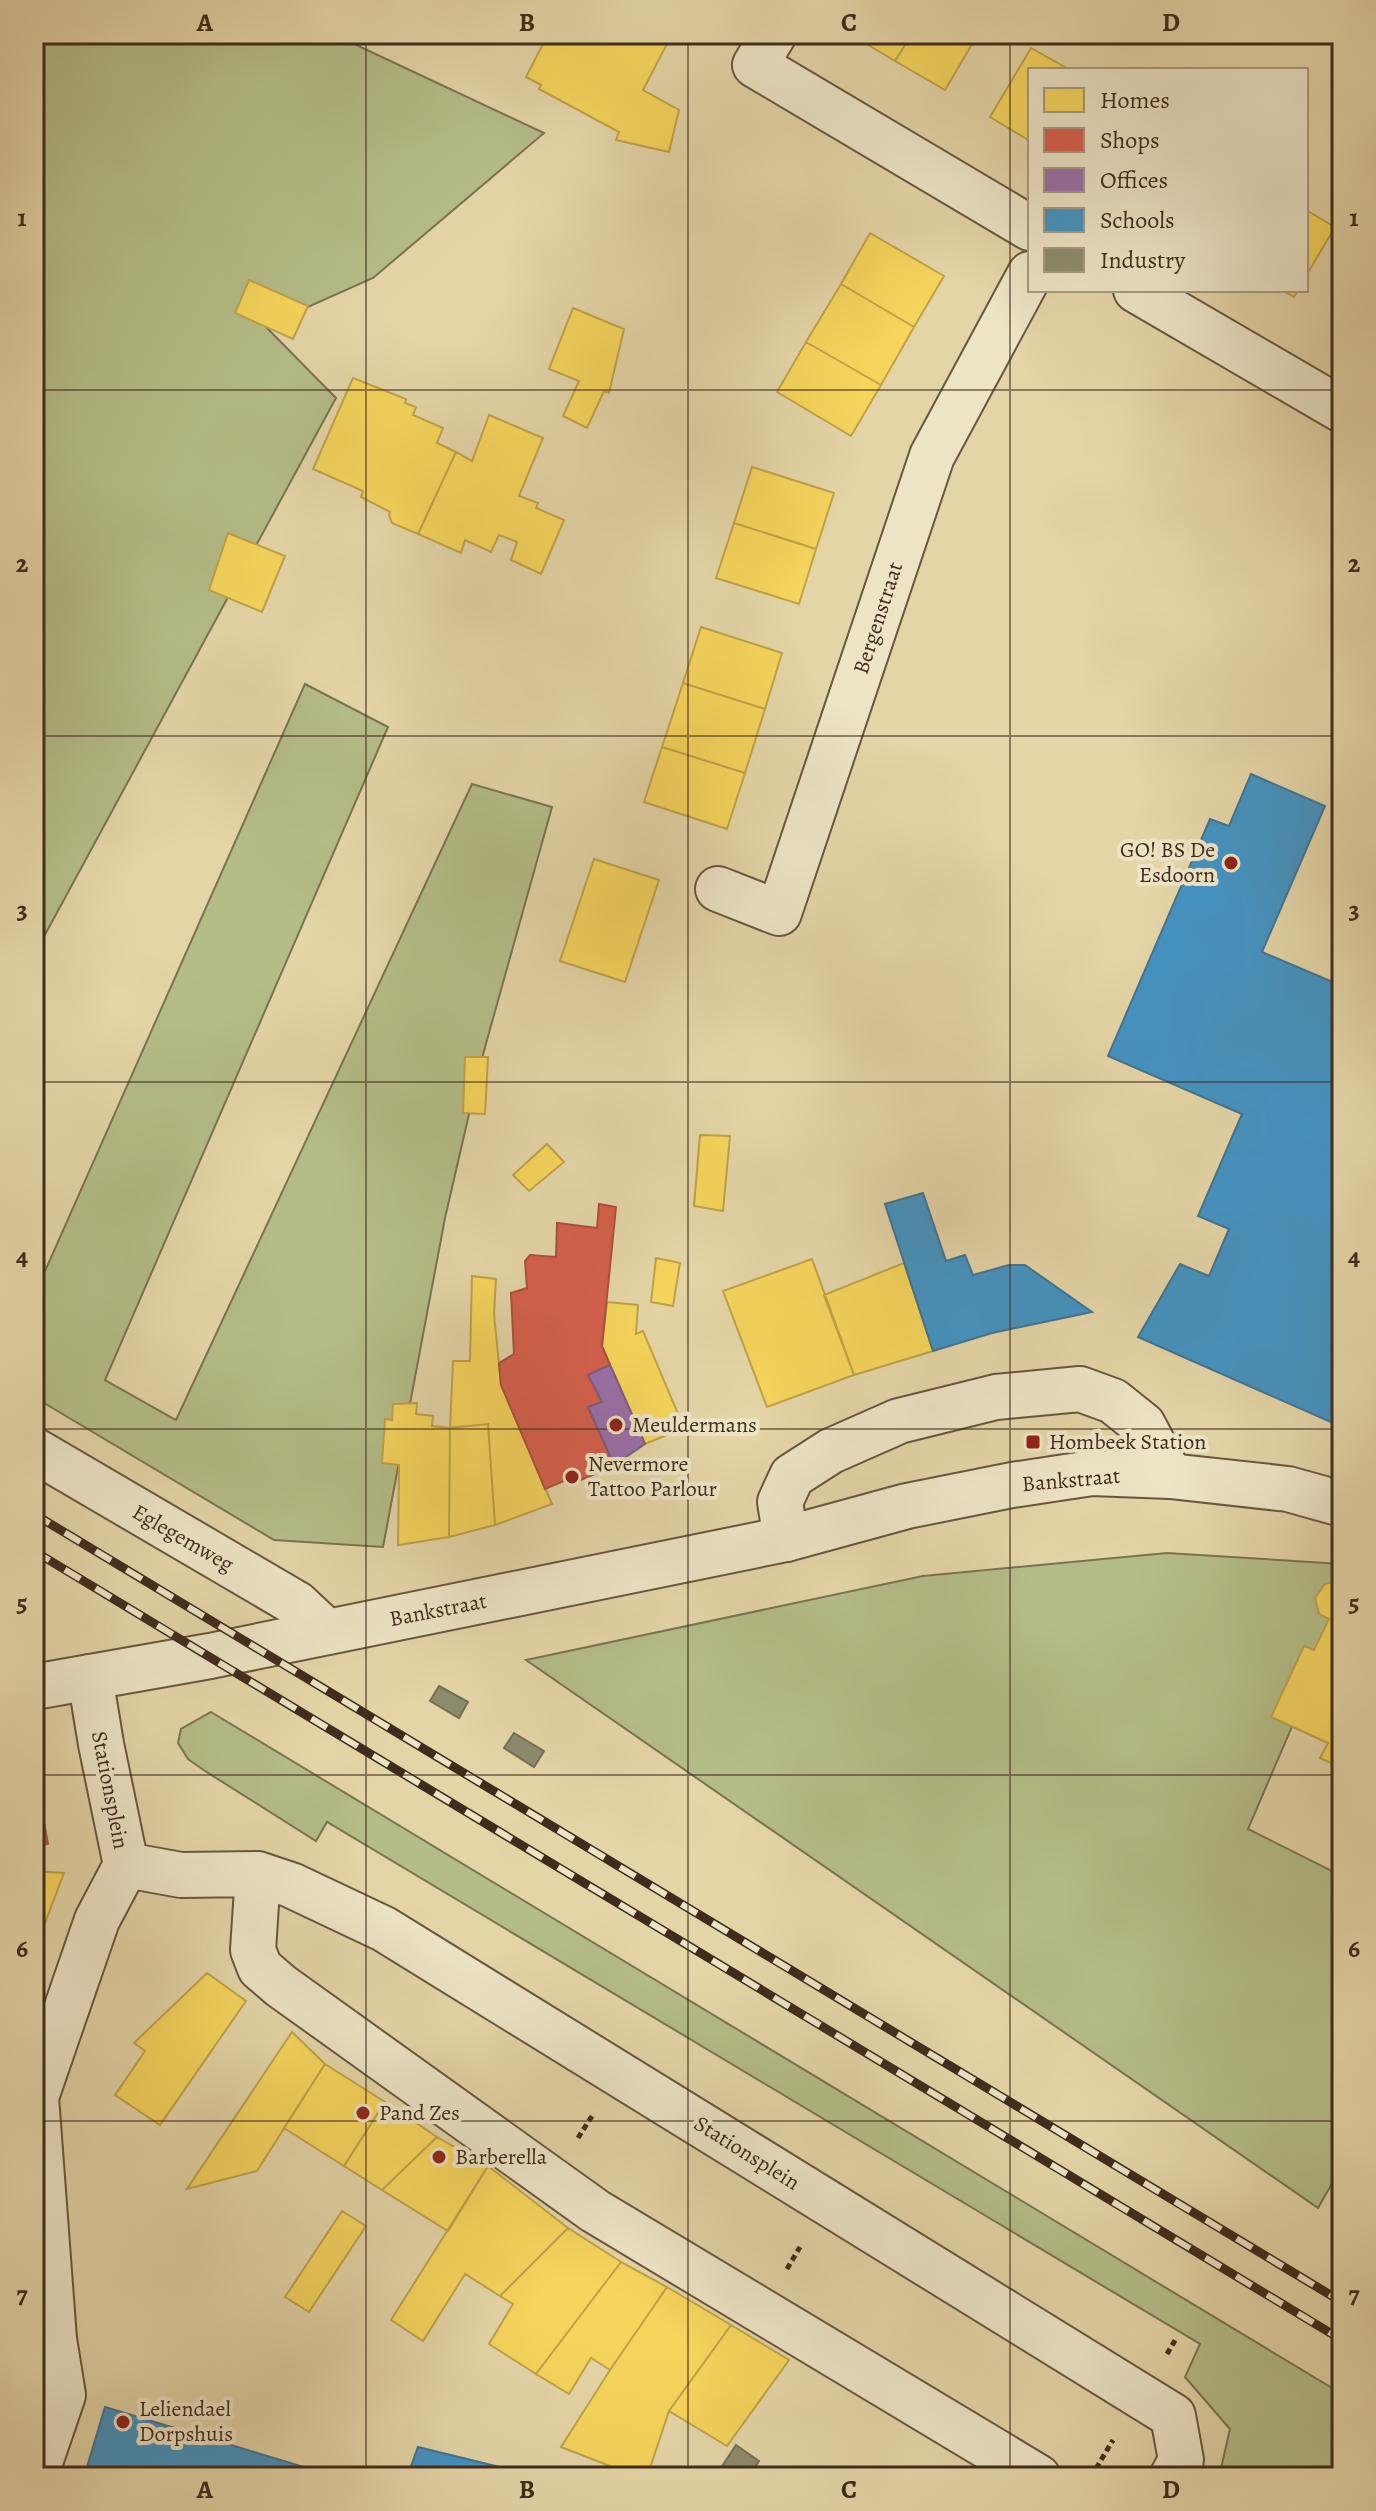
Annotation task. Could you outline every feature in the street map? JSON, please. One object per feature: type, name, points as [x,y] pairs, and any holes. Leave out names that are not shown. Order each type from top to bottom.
[{"type":"street","points":[[774,34],[755,65],[1028,227]]},
{"type":"street","name":"Bergenstraat","points":[[718,889],[779,913],[932,456],[1028,278]]},
{"type":"street","points":[[1139,292],[1342,410]]},
{"type":"street","points":[[786,1539],[780,1502],[792,1476],[831,1451],[899,1421],[996,1397],[1080,1389],[1113,1401],[1143,1425],[1170,1476]]},
{"type":"street","name":"Eglegemweg","points":[[34,1450],[297,1604],[327,1632]]},
{"type":"street","name":"Bankstraat","points":[[34,1687],[327,1632],[786,1539],[907,1506],[1092,1473],[1170,1476],[1288,1489],[1342,1504]]},
{"type":"street","name":"Stationsplein","points":[[90,1677],[126,1865],[181,1875],[258,1874],[291,1885],[396,1936],[1173,2416],[1181,2460],[1172,2477]]},
{"type":"street","points":[[35,2477],[63,2395],[44,2335],[36,2097],[97,1920],[126,1865]]},
{"type":"street","points":[[258,1874],[253,1950],[260,1968],[281,1986],[595,2211],[1038,2477]]},
{"type":"green space","points":[[50,34],[333,34],[544,133],[373,278],[265,326],[336,398],[34,955],[34,50]]},
{"type":"green space","points":[[305,684],[388,727],[105,1380],[176,1420],[472,784],[552,807],[482,1058],[445,1218],[383,1547],[274,1540],[34,1397],[34,1296]]},
{"type":"green space","points":[[1167,1553],[1342,1564],[1342,1610],[1248,1829],[1342,1876],[1342,2166],[1318,2208],[526,1660],[923,1576]]},
{"type":"green space","points":[[211,1712],[1342,2394],[1342,2477],[1219,2477],[1230,2429],[1185,2377],[1200,2344],[327,1822],[316,1841],[205,1771],[188,1759],[178,1743],[181,1729]]},
{"type":"building: Homes","points":[[548,34],[653,34],[668,42],[643,90],[679,110],[669,152],[616,140],[619,132],[539,89],[541,85],[526,77]]},
{"type":"building: Homes","points":[[850,34],[912,34],[895,61]]},
{"type":"building: Homes","points":[[912,34],[978,34],[945,90],[895,61]]},
{"type":"building: Homes","points":[[1031,48],[1066,68],[1028,68],[1028,140],[990,117]]},
{"type":"building: Homes","points":[[1308,211],[1335,227],[1308,273]]},
{"type":"building: Homes","points":[[870,233],[944,276],[914,327],[841,284]]},
{"type":"building: Homes","points":[[249,280],[308,306],[293,339],[235,313]]},
{"type":"building: Homes","points":[[841,284],[914,327],[881,385],[806,342]]},
{"type":"building: Homes","points":[[573,308],[624,329],[609,393],[604,391],[587,428],[563,416],[579,381],[549,369]]},
{"type":"building: Homes","points":[[806,342],[881,385],[851,436],[777,392]]},
{"type":"building: Homes","points":[[353,378],[406,399],[405,403],[416,407],[413,415],[443,428],[437,443],[456,452],[418,534],[392,523],[390,512],[361,497],[363,491],[313,469]]},
{"type":"building: Homes","points":[[489,415],[543,438],[519,496],[538,503],[536,508],[564,520],[541,574],[511,560],[517,542],[499,535],[491,552],[465,540],[461,553],[418,534],[456,452],[472,461]]},
{"type":"building: Homes","points":[[752,467],[834,493],[816,549],[734,523]]},
{"type":"building: Homes","points":[[734,523],[816,549],[799,604],[716,578]]},
{"type":"building: Homes","points":[[228,533],[285,556],[262,612],[209,590]]},
{"type":"building: Homes","points":[[701,627],[782,653],[765,709],[683,683]]},
{"type":"building: Homes","points":[[683,683],[765,709],[745,773],[662,747]]},
{"type":"building: Homes","points":[[662,747],[745,773],[727,829],[644,802]]},
{"type":"building: Homes","points":[[594,859],[659,880],[625,982],[560,961]]},
{"type":"building: Homes","points":[[465,1057],[488,1057],[485,1114],[463,1113]]},
{"type":"building: Homes","points":[[700,1135],[730,1136],[723,1211],[694,1206]]},
{"type":"building: Homes","points":[[547,1144],[564,1162],[529,1191],[513,1175]]},
{"type":"building: Homes","points":[[656,1258],[680,1263],[673,1306],[651,1302]]},
{"type":"building: Homes","points":[[812,1259],[854,1375],[767,1407],[723,1291]]},
{"type":"building: Homes","points":[[904,1263],[933,1351],[854,1375],[824,1295]]},
{"type":"building: Homes","points":[[472,1276],[496,1279],[494,1314],[501,1385],[552,1504],[495,1525],[488,1424],[450,1428],[453,1361],[470,1361]]},
{"type":"building: Homes","points":[[607,1302],[638,1305],[636,1334],[643,1331],[684,1428],[645,1444],[602,1346]]},
{"type":"building: Homes","points":[[417,1403],[416,1414],[433,1416],[432,1426],[450,1428],[449,1537],[398,1545],[399,1465],[382,1463],[385,1419],[392,1420],[393,1404]]},
{"type":"building: Homes","points":[[488,1424],[495,1525],[449,1537],[450,1428]]},
{"type":"building: Homes","points":[[1335,1581],[1342,1584],[1342,1768],[1320,1758],[1328,1743],[1271,1717],[1304,1646],[1314,1650],[1329,1619],[1319,1614],[1315,1598],[1325,1584]]},
{"type":"building: Homes","points":[[34,1871],[64,1873],[34,1952]]},
{"type":"building: Homes","points":[[207,1973],[246,2001],[160,2125],[115,2095],[145,2051],[134,2043]]},
{"type":"building: Homes","points":[[292,2032],[325,2064],[257,2171],[187,2189]]},
{"type":"building: Homes","points":[[325,2064],[385,2102],[344,2166],[284,2128]]},
{"type":"building: Homes","points":[[385,2102],[437,2137],[382,2190],[344,2166]]},
{"type":"building: Homes","points":[[437,2137],[488,2166],[448,2231],[382,2190]]},
{"type":"building: Homes","points":[[488,2166],[568,2228],[500,2296],[465,2274],[423,2341],[391,2320]]},
{"type":"building: Homes","points":[[342,2211],[366,2226],[309,2312],[285,2297]]},
{"type":"building: Homes","points":[[568,2228],[621,2262],[536,2374],[489,2344],[513,2304],[500,2296]]},
{"type":"building: Homes","points":[[621,2262],[667,2287],[610,2370],[591,2358],[569,2394],[536,2374]]},
{"type":"building: Homes","points":[[667,2287],[731,2325],[669,2411],[647,2477],[638,2477],[561,2447]]},
{"type":"building: Homes","points":[[731,2325],[789,2360],[727,2446],[669,2411]]},
{"type":"building: Shops","points":[[599,1204],[616,1207],[602,1346],[610,1365],[588,1375],[602,1402],[588,1407],[614,1465],[606,1462],[599,1466],[595,1474],[574,1483],[566,1480],[545,1489],[501,1385],[499,1363],[514,1354],[511,1293],[527,1288],[525,1261],[530,1255],[556,1257],[557,1223],[597,1228]]},
{"type":"building: Shops","points":[[34,1770],[48,1844],[34,1846]]},
{"type":"building: Offices","name":"Meuldermans","points":[[610,1365],[645,1444],[614,1465],[588,1407],[602,1402],[588,1375]]},
{"type":"building: Schools","points":[[1251,774],[1325,806],[1262,952],[1342,986],[1342,1427],[1138,1337],[1180,1264],[1209,1276],[1229,1229],[1198,1216],[1242,1114],[1108,1056],[1210,819],[1229,826]]},
{"type":"building: Schools","points":[[923,1193],[946,1261],[965,1255],[973,1275],[1009,1265],[1025,1265],[1092,1312],[992,1333],[933,1351],[885,1204]]},
{"type":"building: Schools","points":[[105,2407],[337,2477],[84,2477]]},
{"type":"building: Schools","points":[[418,2447],[541,2477],[407,2477]]},
{"type":"building: Industry","points":[[439,1686],[468,1702],[459,1718],[430,1701]]},
{"type":"building: Industry","points":[[514,1733],[544,1751],[534,1767],[504,1748]]},
{"type":"building: Industry","points":[[736,2445],[759,2461],[749,2477],[715,2477]]},
{"type":"railway","points":[[34,1514],[1342,2302]]},
{"type":"railway","points":[[34,1551],[1342,2340]]},
{"type":"place","name":"GO! BS De Esdoorn","points":[[1231,863]]},
{"type":"place","name":"Meuldermans","points":[[616,1425]]},
{"type":"place","name":"Hombeek Station","points":[[1033,1442]]},
{"type":"place","name":"Nevermore Tattoo Parlour","points":[[572,1477]]},
{"type":"place","name":"Pand Zes","points":[[363,2113]]},
{"type":"place","name":"Barberella","points":[[439,2157]]},
{"type":"place","name":"Leliendael Dorpshuis","points":[[123,2422]]}]
